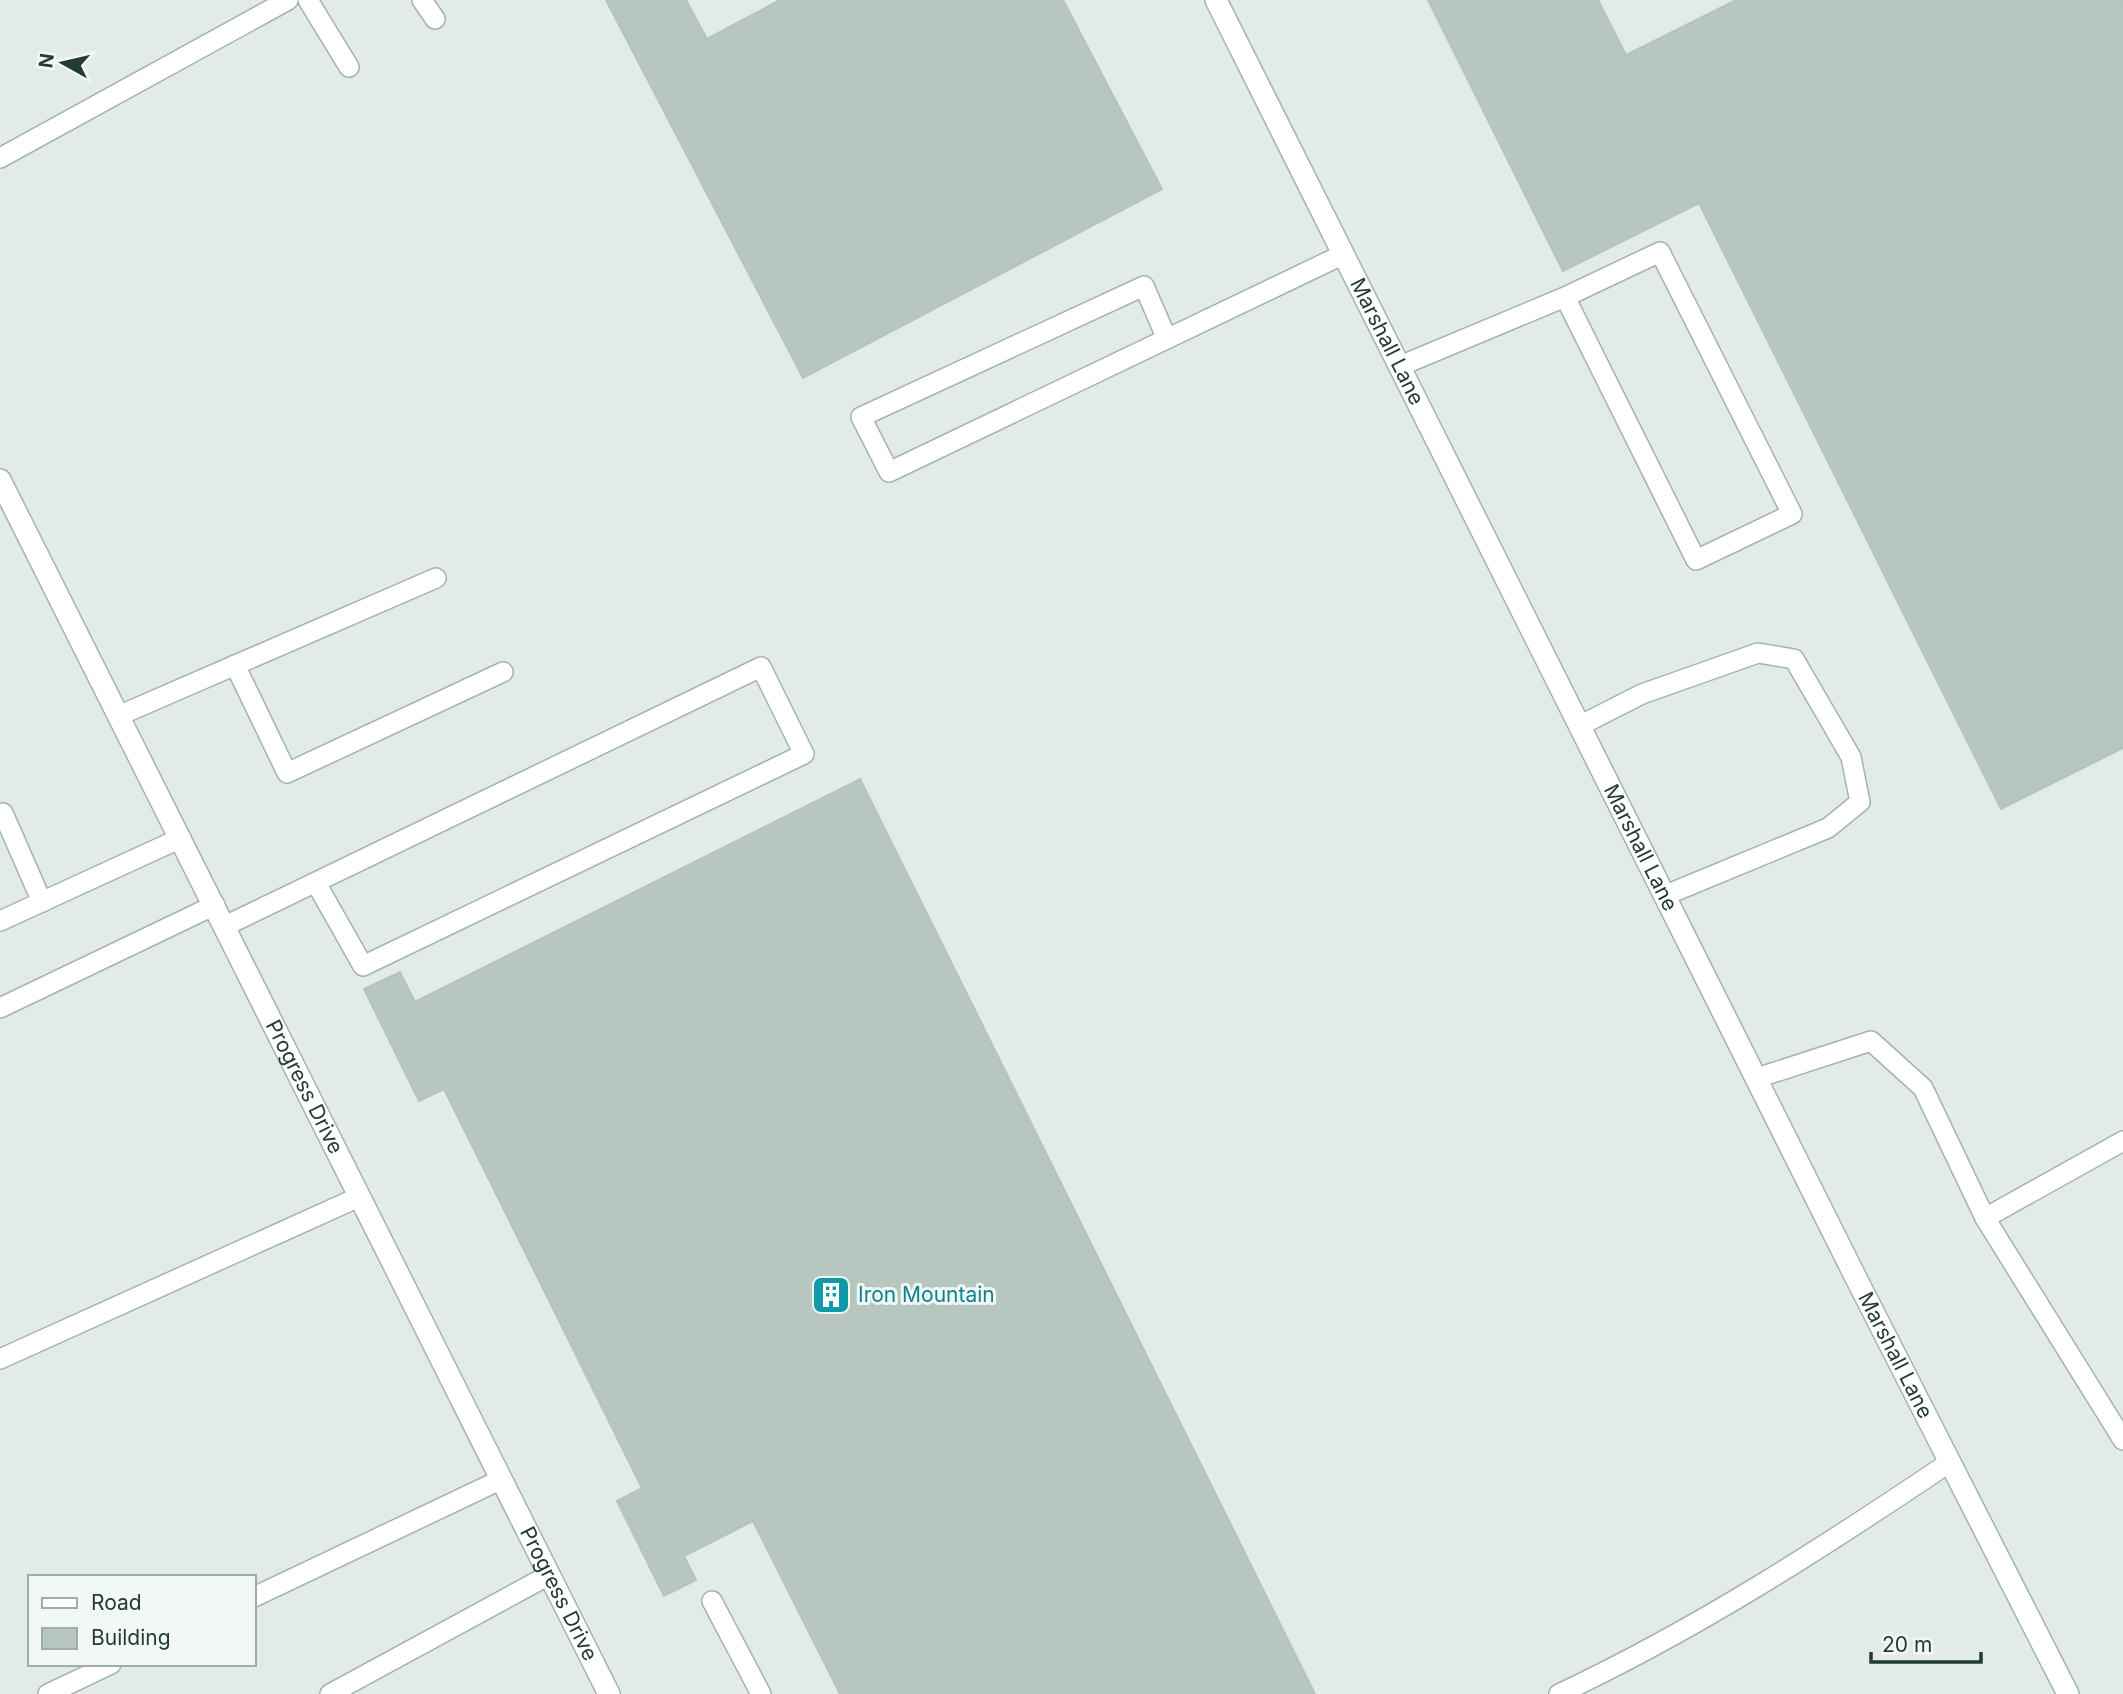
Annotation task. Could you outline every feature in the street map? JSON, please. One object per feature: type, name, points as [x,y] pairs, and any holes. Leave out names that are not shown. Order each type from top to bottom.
[{"type":"street","name":"Marshall Lane","points":[[1216,0],[2068,1694]]},
{"type":"street","name":"Progress Drive","points":[[0,480],[609,1694]]},
{"type":"lane","points":[[0,158],[288,0]]},
{"type":"lane","points":[[308,0],[349,67]]},
{"type":"lane","points":[[422,0],[435,19]]},
{"type":"lane","points":[[1400,366],[1566,297],[1660,252],[1792,514],[1696,560],[1566,297]]},
{"type":"lane","points":[[1167,339],[1144,286],[861,417],[889,472],[1167,339],[1344,254]]},
{"type":"lane","points":[[118,716],[436,578]]},
{"type":"lane","points":[[1581,725],[1642,694],[1758,653],[1794,659],[1851,757],[1860,802],[1828,828],[1666,895]]},
{"type":"lane","points":[[235,665],[287,773],[503,672]]},
{"type":"lane","points":[[225,926],[761,667],[804,754],[363,966],[316,883]]},
{"type":"lane","points":[[1,811],[42,902]]},
{"type":"lane","points":[[0,921],[181,838]]},
{"type":"lane","points":[[0,1008],[215,905]]},
{"type":"lane","points":[[1757,1078],[1871,1041],[1923,1088],[1985,1218],[2123,1440]]},
{"type":"lane","points":[[1985,1218],[2123,1141]]},
{"type":"lane","points":[[0,1359],[359,1197]]},
{"type":"lane","points":[[1559,1694],[1605,1672],[1800,1563],[1950,1462]]},
{"type":"lane","points":[[256,1596],[500,1480]]},
{"type":"lane","points":[[330,1694],[549,1575]]},
{"type":"lane","points":[[712,1601],[761,1694]]},
{"type":"lane","points":[[48,1694],[107,1666]]},
{"type":"building","points":[[606,0],[686,0],[707,39],[780,0],[1063,0],[1162,189],[803,378]]},
{"type":"building","points":[[1428,0],[1598,0],[1626,55],[1736,0],[2123,0],[2123,748],[2001,809],[1699,203],[1563,271]]},
{"type":"building","name":"Iron Mountain","points":[[860,779],[1315,1694],[840,1694],[753,1521],[684,1556],[696,1580],[664,1596],[617,1501],[642,1488],[444,1089],[419,1101],[364,989],[400,972],[415,1002]]},
{"type":"place","name":"Iron Mountain","points":[[831,1295]]}]
